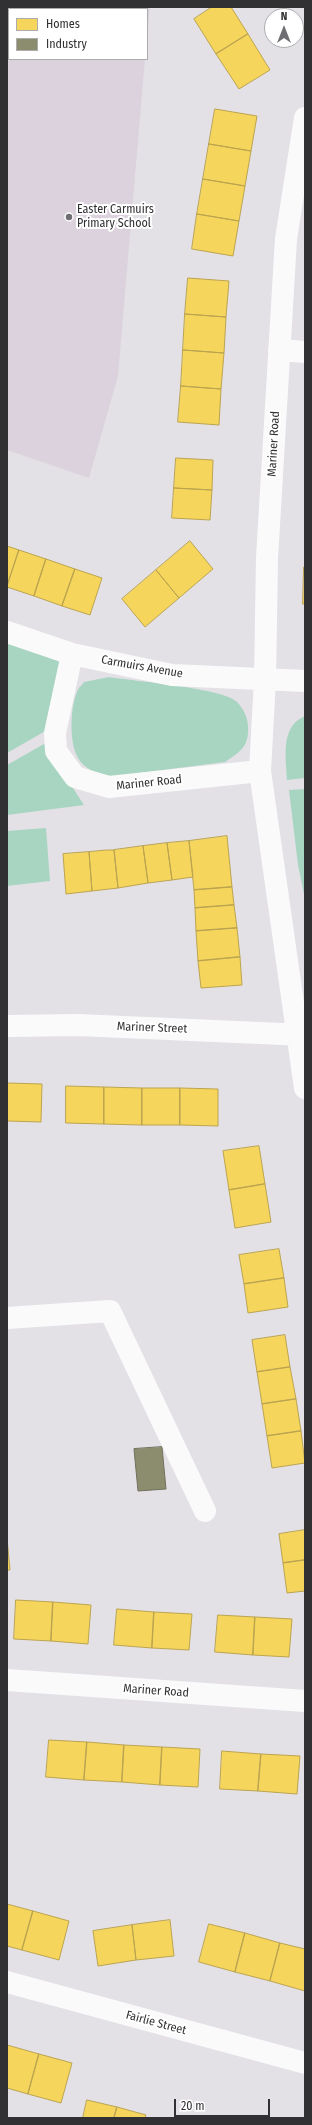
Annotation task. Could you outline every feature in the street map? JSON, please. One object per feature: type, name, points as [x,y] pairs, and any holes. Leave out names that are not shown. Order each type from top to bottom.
[{"type":"street","name":"Mariner Road","points":[[305,118],[286,239],[268,558],[265,679],[260,771],[301,1034],[305,1088]]},
{"type":"street","points":[[279,350],[305,352]]},
{"type":"street","name":"Carmuirs Avenue","points":[[7,632],[72,654],[172,675],[305,681]]},
{"type":"street","name":"Mariner Road","points":[[72,654],[55,733],[56,751],[75,777],[109,787],[260,771]]},
{"type":"street","name":"Mariner Street","points":[[7,1026],[78,1025],[301,1034]]},
{"type":"street","points":[[7,1318],[110,1311],[205,1511]]},
{"type":"street","name":"Mariner Road","points":[[7,1680],[305,1701]]},
{"type":"street","name":"Fairlie Street","points":[[7,1982],[305,2063]]},
{"type":"shaded area","name":"Easter Carmuirs Primary School","points":[[7,7],[150,7],[148,29],[148,8],[8,8],[8,60],[145,60],[118,376],[89,478],[7,450]]},
{"type":"green space","points":[[7,643],[61,662],[49,729],[7,753]]},
{"type":"green space","points":[[109,677],[197,689],[229,697],[239,704],[248,723],[247,739],[243,748],[225,762],[108,777],[91,770],[81,762],[75,751],[72,735],[73,707],[79,688],[84,682]]},
{"type":"green space","points":[[305,716],[305,778],[287,780],[286,744],[288,735],[297,721]]},
{"type":"green space","points":[[44,744],[84,805],[7,815],[7,765]]},
{"type":"green space","points":[[305,789],[305,899],[298,865],[289,790]]},
{"type":"green space","points":[[46,828],[50,881],[7,886],[7,831]]},
{"type":"building: Homes","points":[[212,7],[231,7],[248,34],[216,54],[194,19]]},
{"type":"building: Homes","points":[[248,34],[270,70],[239,89],[216,54]]},
{"type":"building: Homes","points":[[215,109],[257,116],[251,151],[209,144]]},
{"type":"building: Homes","points":[[209,144],[251,151],[245,186],[203,179]]},
{"type":"building: Homes","points":[[203,179],[245,186],[239,221],[197,214]]},
{"type":"building: Homes","points":[[197,214],[239,221],[233,256],[192,249]]},
{"type":"building: Homes","points":[[188,278],[229,281],[226,317],[185,314]]},
{"type":"building: Homes","points":[[185,314],[226,317],[224,353],[183,350]]},
{"type":"building: Homes","points":[[183,350],[224,353],[221,389],[181,386]]},
{"type":"building: Homes","points":[[181,386],[221,389],[219,425],[178,422]]},
{"type":"building: Homes","points":[[176,458],[213,460],[212,490],[174,488]]},
{"type":"building: Homes","points":[[174,488],[212,490],[210,520],[172,518]]},
{"type":"building: Homes","points":[[190,541],[213,569],[179,598],[156,570]]},
{"type":"building: Homes","points":[[7,546],[19,550],[7,586]]},
{"type":"building: Homes","points":[[19,550],[46,559],[34,596],[7,587]]},
{"type":"building: Homes","points":[[46,559],[75,569],[62,606],[34,596]]},
{"type":"building: Homes","points":[[304,567],[305,604],[303,604]]},
{"type":"building: Homes","points":[[75,569],[102,578],[90,615],[62,606]]},
{"type":"building: Homes","points":[[156,570],[179,598],[145,627],[122,599]]},
{"type":"building: Homes","points":[[227,836],[232,887],[194,890],[189,841]]},
{"type":"building: Homes","points":[[189,841],[193,877],[172,880],[167,843]]},
{"type":"building: Homes","points":[[167,843],[172,880],[148,883],[143,846]]},
{"type":"building: Homes","points":[[143,846],[148,883],[118,888],[114,850]]},
{"type":"building: Homes","points":[[114,850],[118,888],[92,891],[89,852]]},
{"type":"building: Homes","points":[[89,852],[92,891],[66,894],[63,854]]},
{"type":"building: Homes","points":[[232,887],[234,905],[195,908],[194,890]]},
{"type":"building: Homes","points":[[234,905],[237,928],[196,931],[195,908]]},
{"type":"building: Homes","points":[[237,928],[240,957],[198,961],[196,931]]},
{"type":"building: Homes","points":[[240,957],[242,985],[201,988],[198,961]]},
{"type":"building: Homes","points":[[7,1083],[42,1084],[41,1122],[7,1121]]},
{"type":"building: Homes","points":[[66,1086],[104,1087],[104,1124],[66,1123]]},
{"type":"building: Homes","points":[[104,1087],[142,1088],[142,1125],[104,1124]]},
{"type":"building: Homes","points":[[142,1088],[180,1088],[180,1125],[142,1125]]},
{"type":"building: Homes","points":[[180,1088],[218,1089],[218,1126],[180,1125]]},
{"type":"building: Homes","points":[[259,1146],[265,1184],[229,1190],[223,1151]]},
{"type":"building: Homes","points":[[265,1184],[271,1222],[235,1228],[229,1190]]},
{"type":"building: Homes","points":[[279,1249],[284,1278],[244,1284],[239,1255]]},
{"type":"building: Homes","points":[[284,1278],[288,1307],[248,1313],[244,1284]]},
{"type":"building: Homes","points":[[285,1335],[290,1367],[257,1372],[252,1340]]},
{"type":"building: Homes","points":[[290,1367],[296,1399],[262,1404],[257,1372]]},
{"type":"building: Homes","points":[[296,1399],[301,1431],[267,1436],[262,1404]]},
{"type":"building: Homes","points":[[301,1431],[305,1463],[272,1468],[267,1436]]},
{"type":"building: Homes","points":[[305,1530],[305,1560],[283,1563],[279,1534]]},
{"type":"building: Homes","points":[[7,1538],[10,1570],[7,1570]]},
{"type":"building: Homes","points":[[305,1560],[305,1591],[287,1593],[283,1563]]},
{"type":"building: Homes","points":[[16,1600],[53,1602],[51,1641],[14,1639]]},
{"type":"building: Homes","points":[[53,1602],[91,1605],[88,1644],[51,1641]]},
{"type":"building: Homes","points":[[117,1609],[154,1612],[152,1648],[114,1645]]},
{"type":"building: Homes","points":[[154,1612],[192,1614],[189,1650],[152,1648]]},
{"type":"building: Homes","points":[[218,1615],[255,1617],[253,1655],[215,1652]]},
{"type":"building: Homes","points":[[255,1617],[292,1619],[289,1657],[253,1655]]},
{"type":"building: Homes","points":[[49,1740],[87,1742],[84,1780],[46,1777]]},
{"type":"building: Homes","points":[[87,1742],[124,1745],[122,1782],[84,1780]]},
{"type":"building: Homes","points":[[124,1745],[162,1747],[160,1785],[122,1782]]},
{"type":"building: Homes","points":[[162,1747],[200,1749],[198,1787],[160,1785]]},
{"type":"building: Homes","points":[[222,1751],[261,1754],[258,1791],[220,1789]]},
{"type":"building: Homes","points":[[261,1754],[300,1756],[297,1794],[258,1791]]},
{"type":"building: Homes","points":[[7,1904],[33,1911],[22,1950],[7,1946]]},
{"type":"building: Homes","points":[[33,1911],[69,1921],[59,1960],[22,1950]]},
{"type":"building: Homes","points":[[170,1920],[174,1956],[136,1960],[132,1925]]},
{"type":"building: Homes","points":[[209,1924],[245,1933],[235,1972],[199,1962]]},
{"type":"building: Homes","points":[[132,1925],[136,1960],[98,1966],[93,1931]]},
{"type":"building: Homes","points":[[245,1933],[280,1943],[270,1981],[235,1972]]},
{"type":"building: Homes","points":[[280,1943],[305,1949],[305,1991],[270,1981]]},
{"type":"building: Homes","points":[[7,2045],[39,2054],[28,2094],[7,2088]]},
{"type":"building: Homes","points":[[39,2054],[72,2063],[61,2103],[28,2094]]},
{"type":"building: Homes","points":[[87,2100],[117,2107],[114,2118],[83,2118]]},
{"type":"building: Homes","points":[[117,2107],[146,2115],[145,2118],[114,2118]]},
{"type":"building: Industry","points":[[162,1447],[166,1489],[138,1491],[134,1449]]},
{"type":"place","name":"Easter Carmuirs Primary School","points":[[69,217]]}]
